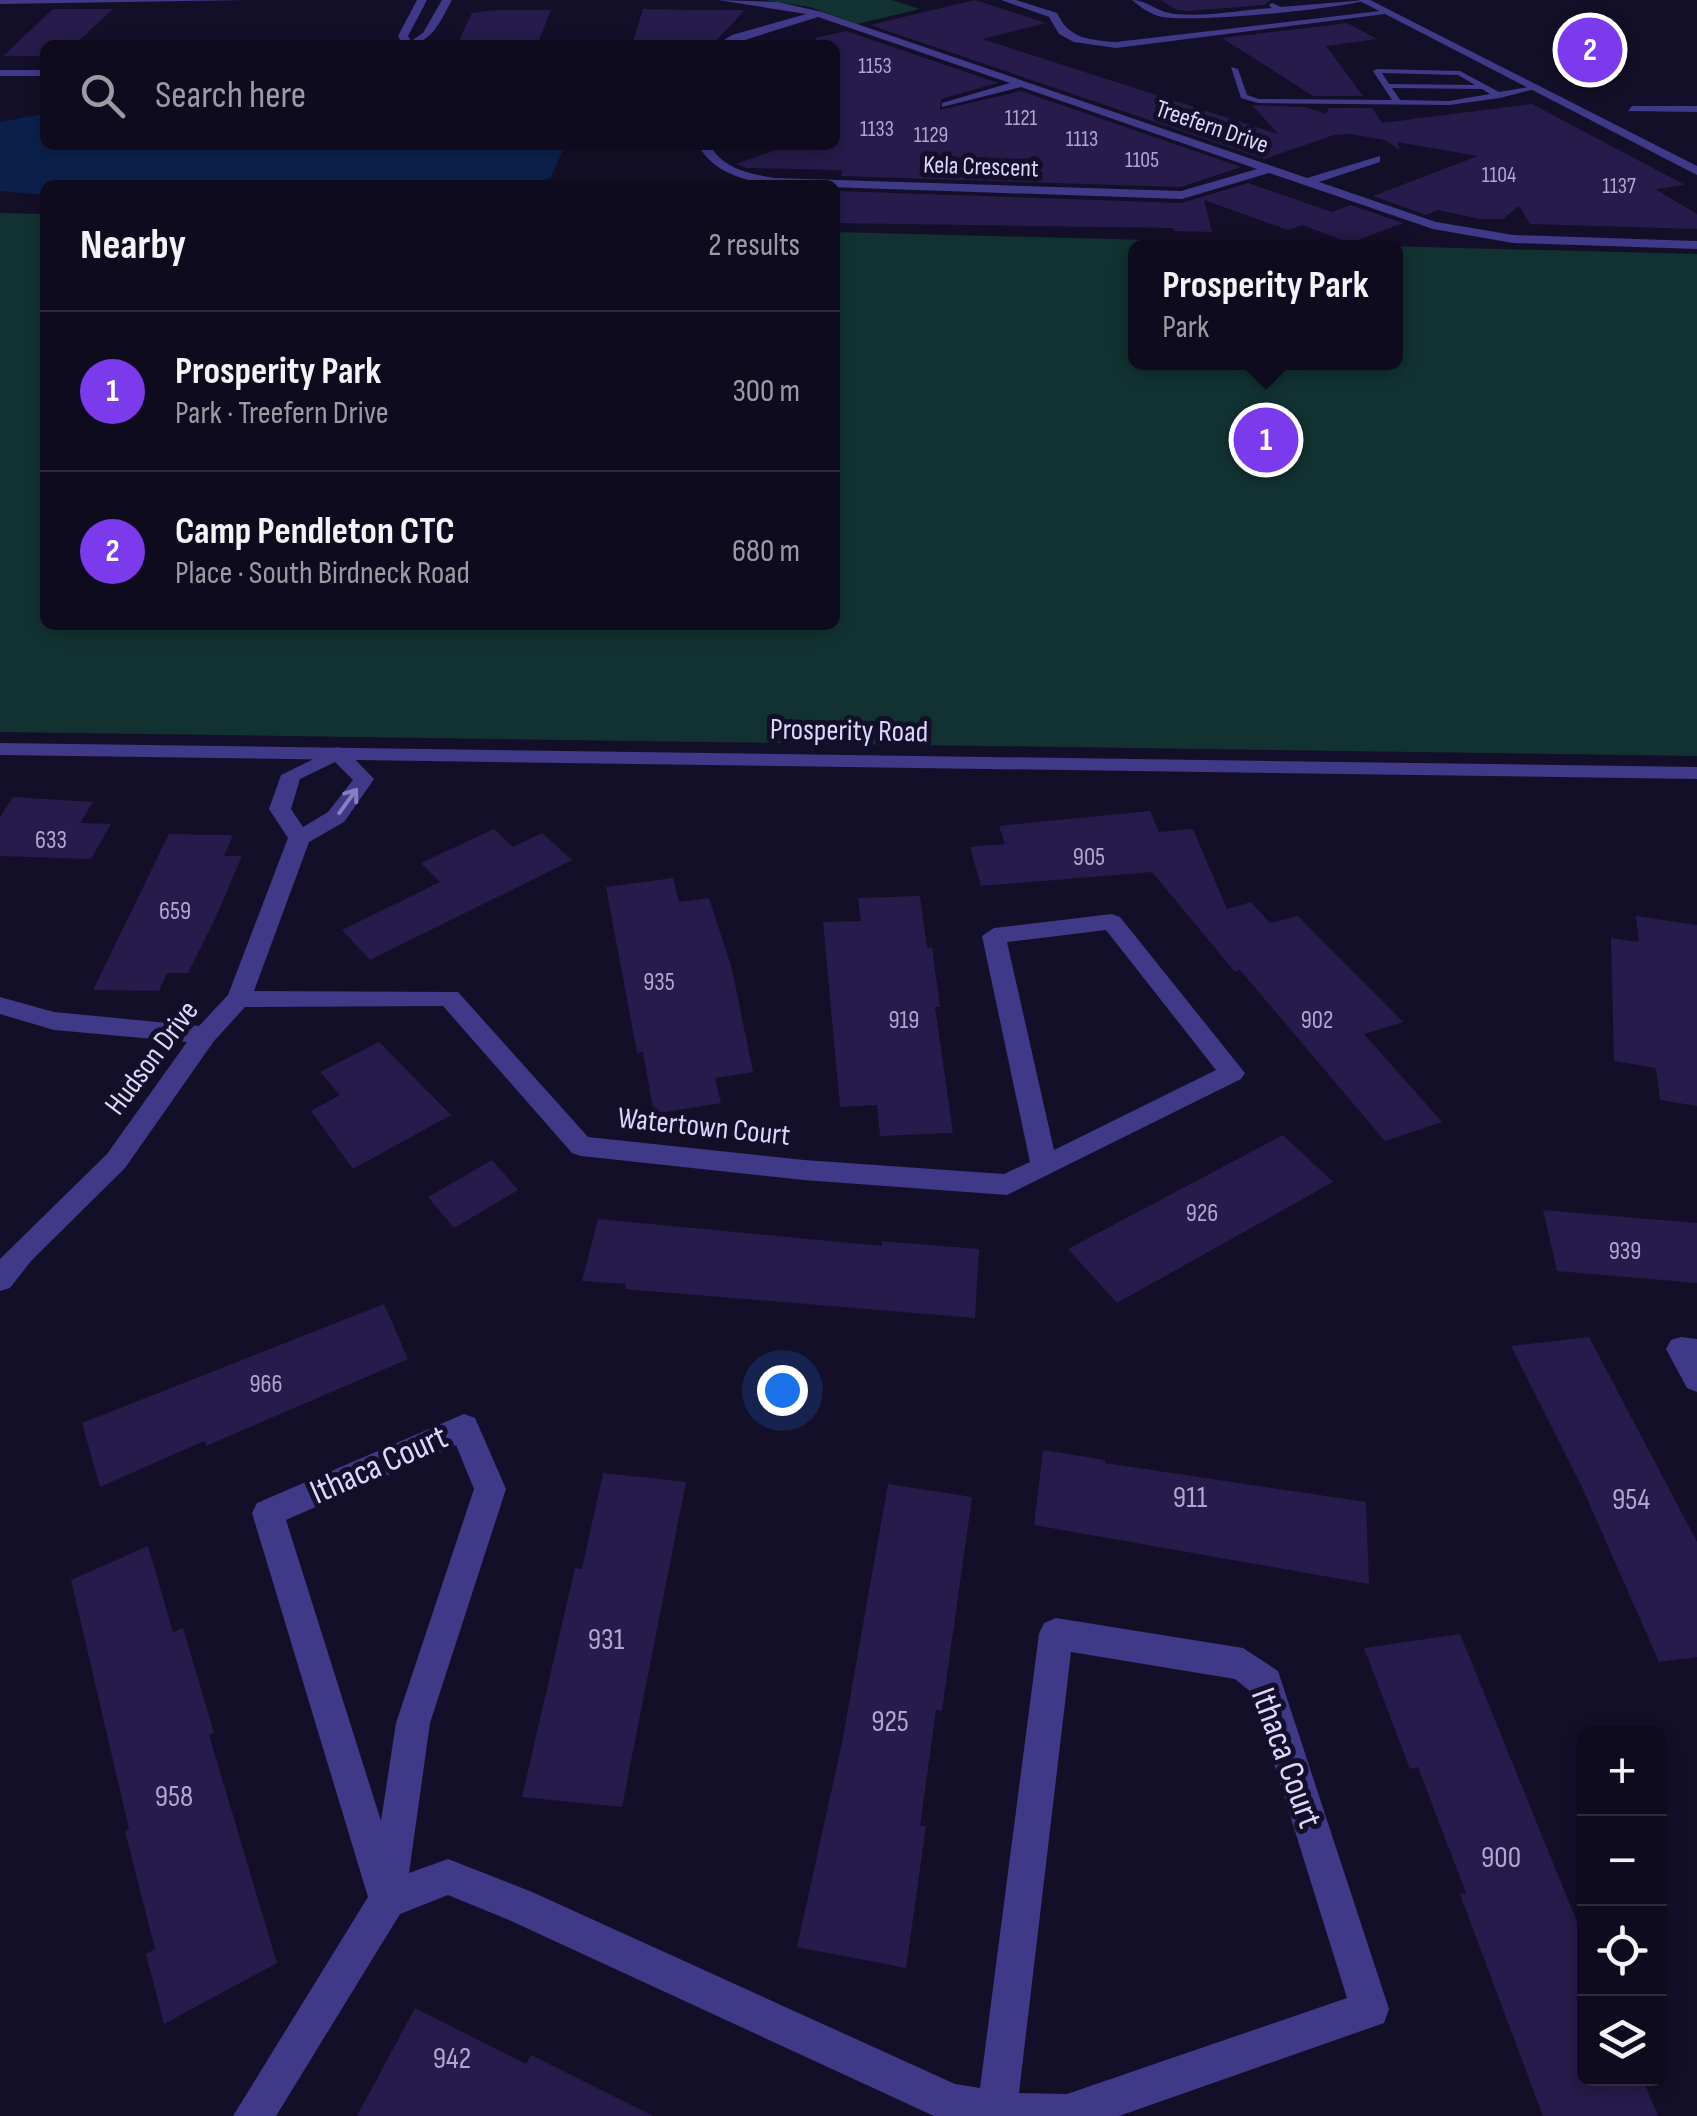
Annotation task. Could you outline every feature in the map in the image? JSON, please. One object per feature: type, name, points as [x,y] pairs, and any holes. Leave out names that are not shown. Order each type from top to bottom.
[{"type":"street","points":[[0,0],[241,0]]},
{"type":"street","points":[[201,14],[212,0]]},
{"type":"street","points":[[406,40],[403,36],[422,0]]},
{"type":"street","points":[[418,40],[427,35],[447,0]]},
{"type":"street","name":"Treefern Drive","points":[[723,0],[778,5],[818,14],[1433,225],[1490,236],[1697,245]]},
{"type":"street","points":[[1006,0],[1053,15],[1057,29],[1072,39],[1116,45],[1388,13]]},
{"type":"street","points":[[1363,0],[1697,171]]},
{"type":"street","points":[[731,40],[818,14]]},
{"type":"street","points":[[0,73],[40,73]]},
{"type":"street","points":[[946,106],[1020,84]]},
{"type":"street","points":[[1632,109],[1697,109]]},
{"type":"street","name":"Kela Crescent","points":[[707,150],[712,159],[731,171],[767,180]]},
{"type":"street","points":[[1302,182],[1376,159]]},
{"type":"street","name":"Kela Crescent","points":[[840,184],[1182,195],[1266,170]]},
{"type":"street","name":"Prosperity Road","points":[[0,749],[1697,772]]},
{"type":"street","points":[[338,753],[364,779],[336,817],[299,838],[280,809],[291,775],[338,753]]},
{"type":"street","name":"Hudson Drive","points":[[0,1280],[20,1253],[116,1161],[204,1035],[238,999],[299,838]]},
{"type":"street","name":"Watertown Court","points":[[238,999],[449,998],[581,1146],[804,1170],[1008,1185],[1232,1073],[1112,922],[994,936],[1044,1166]]},
{"type":"street","points":[[0,1006],[54,1021],[204,1035]]},
{"type":"street","points":[[1697,1352],[1681,1349],[1697,1379]]},
{"type":"street","name":"Ithaca Court","points":[[254,2116],[387,1900],[413,1723],[490,1488],[464,1427],[268,1514],[387,1900]]},
{"type":"street","name":"Ithaca Court","points":[[387,1900],[448,1876],[953,2104],[1016,2116],[1067,2114],[1370,2009],[1266,1683],[1244,1664],[1056,1634],[997,2112]]},
{"type":"lane","points":[[1134,0],[1158,14],[1180,18],[1363,0]]},
{"type":"lane","points":[[1212,0],[1230,12]]},
{"type":"lane","points":[[1263,0],[1280,10]]},
{"type":"lane","points":[[1316,0],[1325,4]]},
{"type":"lane","points":[[1234,69],[1244,96],[1258,101],[1450,102],[1536,88]]},
{"type":"lane","points":[[1397,102],[1377,71],[1452,72],[1500,96]]},
{"type":"lane","points":[[1386,86],[1485,87]]},
{"type":"green space","points":[[765,0],[892,0],[920,9],[857,24],[810,7]]},
{"type":"green space","points":[[0,213],[40,214],[40,630],[840,630],[840,232],[1148,240],[1128,240],[1128,370],[1403,370],[1403,246],[1697,254],[1697,756],[0,732]]},
{"type":"water","points":[[40,115],[40,150],[563,150],[551,177],[544,180],[40,180],[40,195],[0,191],[0,122]]},
{"type":"building","points":[[975,0],[1046,23],[982,39],[1278,134],[1252,105],[1305,107],[1326,114],[1329,108],[1372,108],[1382,123],[1532,104],[1685,185],[1655,189],[1697,214],[1697,229],[1530,224],[1519,206],[1503,219],[1479,219],[1438,210],[1426,215],[1373,196],[1478,156],[1397,142],[1400,150],[1385,140],[1350,134],[1334,135],[1264,159],[870,25]]},
{"type":"building","points":[[1161,0],[1270,0],[1265,5],[1188,11],[1177,10]]},
{"type":"building","points":[[53,9],[113,9],[79,40],[40,40],[40,56],[3,56]]},
{"type":"building","points":[[643,9],[745,10],[717,40],[634,40]]},
{"type":"building","points":[[551,10],[539,40],[459,40],[472,13]]},
{"type":"building","points":[[1347,23],[1377,39],[1326,46],[1363,96],[1313,96],[1222,38]]},
{"type":"building","points":[[846,31],[998,83],[941,99],[940,110],[1021,91],[1241,167],[1181,187],[841,176],[843,170],[747,168],[736,164],[776,150],[840,150],[840,40],[815,38]]},
{"type":"building","points":[[1248,183],[1332,212],[1351,205],[1403,223],[1358,240],[1342,240],[1302,225],[1288,230],[1204,200],[1212,232],[1173,228],[840,223],[840,191],[1182,203]]},
{"type":"building","points":[[13,797],[93,802],[80,823],[111,824],[91,859],[0,856],[0,817]]},
{"type":"building","points":[[1150,811],[1159,832],[1193,829],[1227,909],[1251,902],[1270,923],[1298,916],[1403,1022],[1364,1034],[1442,1122],[1385,1141],[1152,872],[981,886],[970,847],[1005,844],[999,826]]},
{"type":"building","points":[[494,829],[513,847],[542,833],[572,860],[370,960],[342,930],[440,882],[421,863]]},
{"type":"building","points":[[169,834],[233,835],[224,856],[242,856],[215,919],[188,973],[167,973],[159,991],[93,990]]},
{"type":"building","points":[[673,878],[679,902],[709,898],[732,969],[753,1072],[715,1078],[721,1103],[654,1114],[643,1052],[637,1053],[606,887]]},
{"type":"building","points":[[920,896],[927,948],[932,947],[940,1007],[935,1007],[953,1133],[880,1136],[877,1105],[840,1107],[823,922],[861,921],[858,898]]},
{"type":"building","points":[[1636,916],[1697,925],[1697,1106],[1660,1100],[1656,1068],[1614,1061],[1611,938],[1639,942]]},
{"type":"building","points":[[379,1042],[451,1115],[353,1169],[311,1111],[340,1095],[320,1072]]},
{"type":"building","points":[[1283,1135],[1333,1182],[1117,1303],[1068,1249]]},
{"type":"building","points":[[492,1160],[518,1190],[454,1228],[428,1197]]},
{"type":"building","points":[[1543,1210],[1697,1223],[1697,1283],[1557,1271]]},
{"type":"building","points":[[598,1219],[882,1246],[882,1241],[979,1249],[975,1318],[625,1289],[626,1284],[582,1281]]},
{"type":"building","points":[[384,1304],[408,1359],[100,1487],[82,1423]]},
{"type":"building","points":[[1589,1337],[1697,1542],[1697,1657],[1659,1662],[1582,1487],[1511,1346]]},
{"type":"building","points":[[1043,1450],[1366,1502],[1369,1584],[1034,1525]]},
{"type":"building","points":[[603,1473],[686,1482],[622,1807],[522,1797],[575,1568],[582,1569]]},
{"type":"building","points":[[888,1484],[972,1497],[942,1711],[936,1710],[920,1826],[926,1826],[906,1968],[797,1947],[842,1743]]},
{"type":"building","points":[[148,1546],[173,1632],[183,1628],[214,1733],[209,1735],[277,1963],[164,2024],[146,1954],[155,1949],[125,1831],[129,1829],[71,1580]]},
{"type":"building","points":[[1460,1634],[1577,1922],[1577,2086],[1645,2086],[1658,2116],[1543,2116],[1460,1894],[1466,1893],[1418,1767],[1410,1769],[1364,1648]]},
{"type":"building","points":[[415,2008],[526,2064],[531,2055],[653,2116],[357,2116]]},
{"type":"place","name":"Camp Pendleton CTC","points":[[1590,50]]},
{"type":"place","name":"Prosperity Park","points":[[1266,440]]}]
